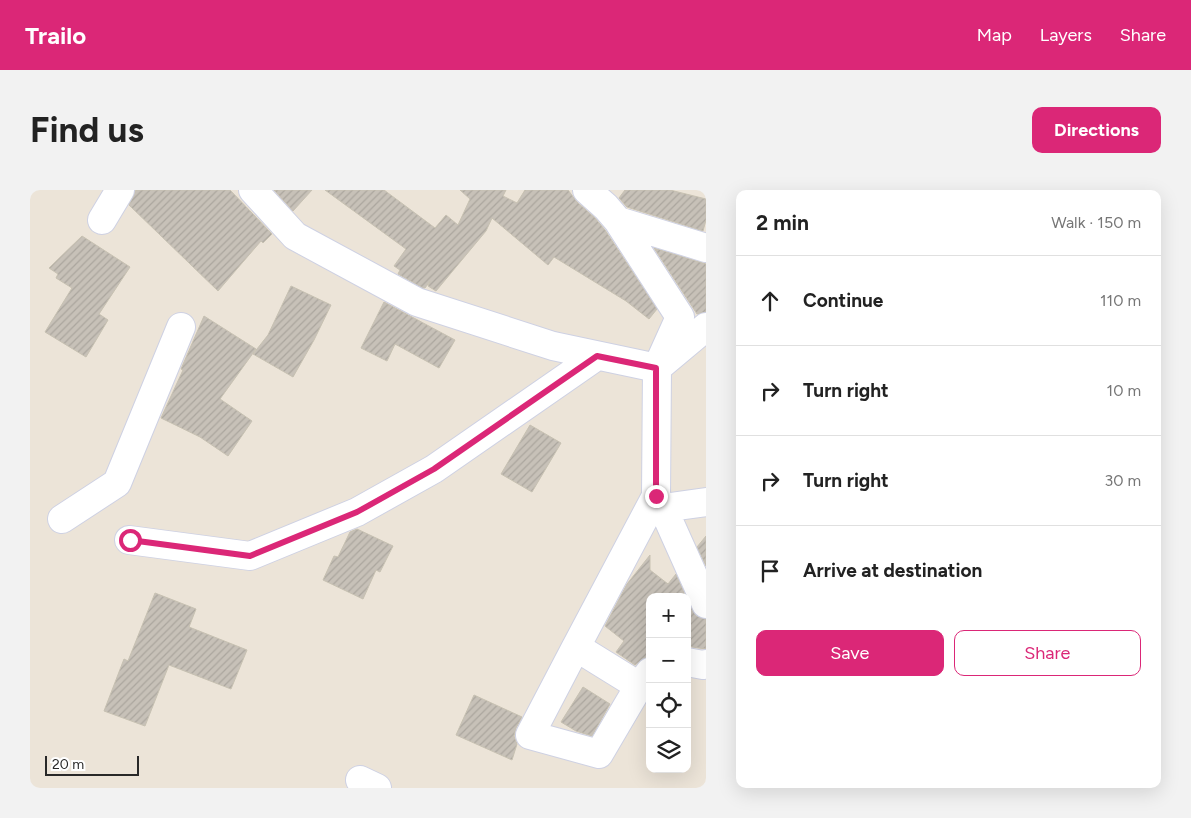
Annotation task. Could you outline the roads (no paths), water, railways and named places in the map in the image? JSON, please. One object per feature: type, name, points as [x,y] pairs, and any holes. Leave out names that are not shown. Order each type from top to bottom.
[{"type":"street","points":[[102,220],[120,190]]},
{"type":"street","points":[[252,190],[295,236],[417,302],[553,346],[656,368]]},
{"type":"street","points":[[607,202],[706,248]]},
{"type":"street","points":[[607,202],[680,317],[656,368],[659,502],[706,604]]},
{"type":"street","points":[[656,368],[706,326]]},
{"type":"street","points":[[62,519],[116,483],[181,327]]},
{"type":"street","points":[[130,540],[250,556],[357,512],[434,469],[597,356]]},
{"type":"street","points":[[659,502],[706,502]]},
{"type":"street","points":[[576,647],[644,679],[599,754],[530,735],[576,647],[659,502]]},
{"type":"street","points":[[691,663],[706,664]]}]
